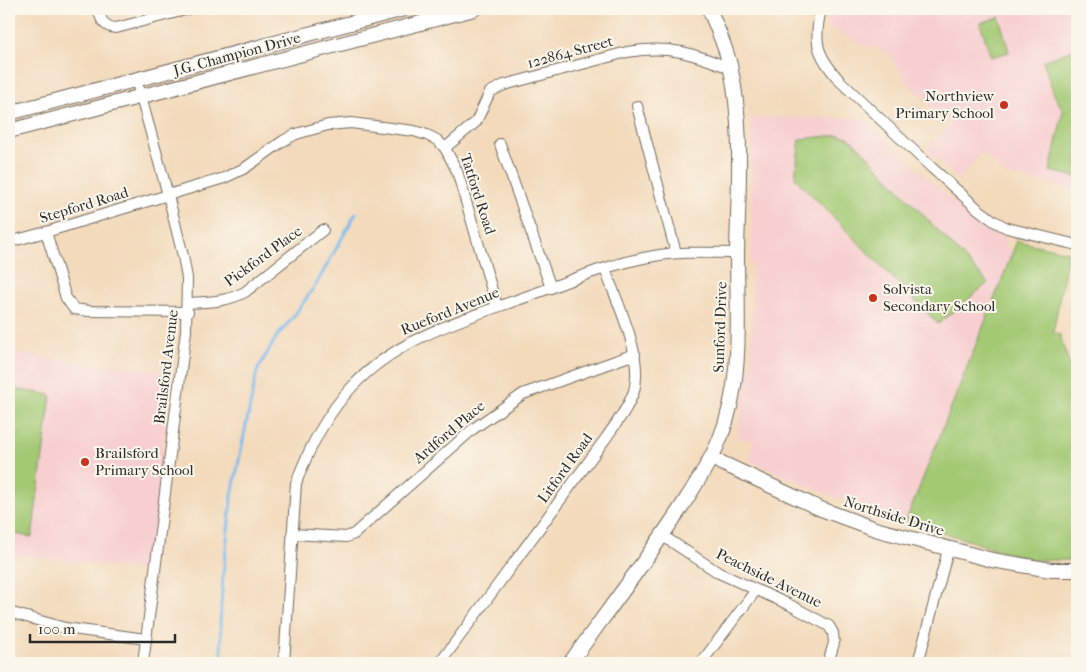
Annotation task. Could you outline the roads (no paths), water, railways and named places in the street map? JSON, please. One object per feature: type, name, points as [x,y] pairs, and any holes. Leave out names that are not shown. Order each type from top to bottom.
[{"type":"street","points":[[99,9],[100,17],[110,28],[190,9]]},
{"type":"street","name":"J.G. Champion Drive","points":[[9,113],[404,9]]},
{"type":"street","name":"J.G. Champion Drive","points":[[9,131],[474,9]]},
{"type":"street","name":"Sunford Drive","points":[[570,663],[663,536],[701,476],[725,426],[735,380],[738,351],[738,131],[730,68],[720,32],[709,9]]},
{"type":"street","points":[[821,9],[817,44],[821,56],[829,69],[840,82],[932,168],[978,209],[1007,228],[1077,245]]},
{"type":"street","name":"122864 Street","points":[[445,148],[476,122],[490,92],[504,85],[627,52],[648,49],[675,50],[730,68]]},
{"type":"street","name":"Brailsford Avenue","points":[[136,79],[168,195],[187,278],[188,308],[143,663]]},
{"type":"street","points":[[637,106],[676,253]]},
{"type":"street","name":"Tatford Road","points":[[168,195],[224,178],[245,168],[296,134],[328,125],[351,123],[414,131],[438,140],[445,148],[457,171],[497,307]]},
{"type":"street","points":[[500,144],[551,288]]},
{"type":"street","name":"Stepford Road","points":[[9,242],[168,195]]},
{"type":"street","name":"Pickford Place","points":[[46,232],[66,298],[79,311],[188,308],[236,297],[245,292],[323,230]]},
{"type":"street","name":"Rueford Avenue","points":[[284,663],[296,483],[306,457],[335,407],[352,387],[403,346],[431,332],[605,269],[653,256],[676,253],[738,254]]},
{"type":"street","name":"Litford Road","points":[[440,663],[628,406],[634,391],[637,372],[635,354],[605,269]]},
{"type":"street","name":"Ardford Place","points":[[292,534],[346,537],[354,534],[473,429],[523,394],[635,354]]},
{"type":"street","name":"Northside Drive","points":[[710,458],[821,509],[875,529],[948,550],[992,560],[1051,570],[1077,570]]},
{"type":"street","name":"Peachside Avenue","points":[[663,536],[719,573],[820,619],[833,632],[834,642],[828,663]]},
{"type":"street","points":[[918,663],[948,550]]},
{"type":"street","points":[[702,663],[756,590]]},
{"type":"street","points":[[9,612],[65,628],[146,639]]},
{"type":"waterway","points":[[222,663],[220,623],[223,574],[232,495],[257,371],[277,336],[294,316],[317,283],[356,213]]},
{"type":"place","name":"Northview Primary School","points":[[1004,105]]},
{"type":"place","name":"Solvista Secondary School","points":[[873,298]]},
{"type":"place","name":"Brailsford Primary School","points":[[85,462]]}]
